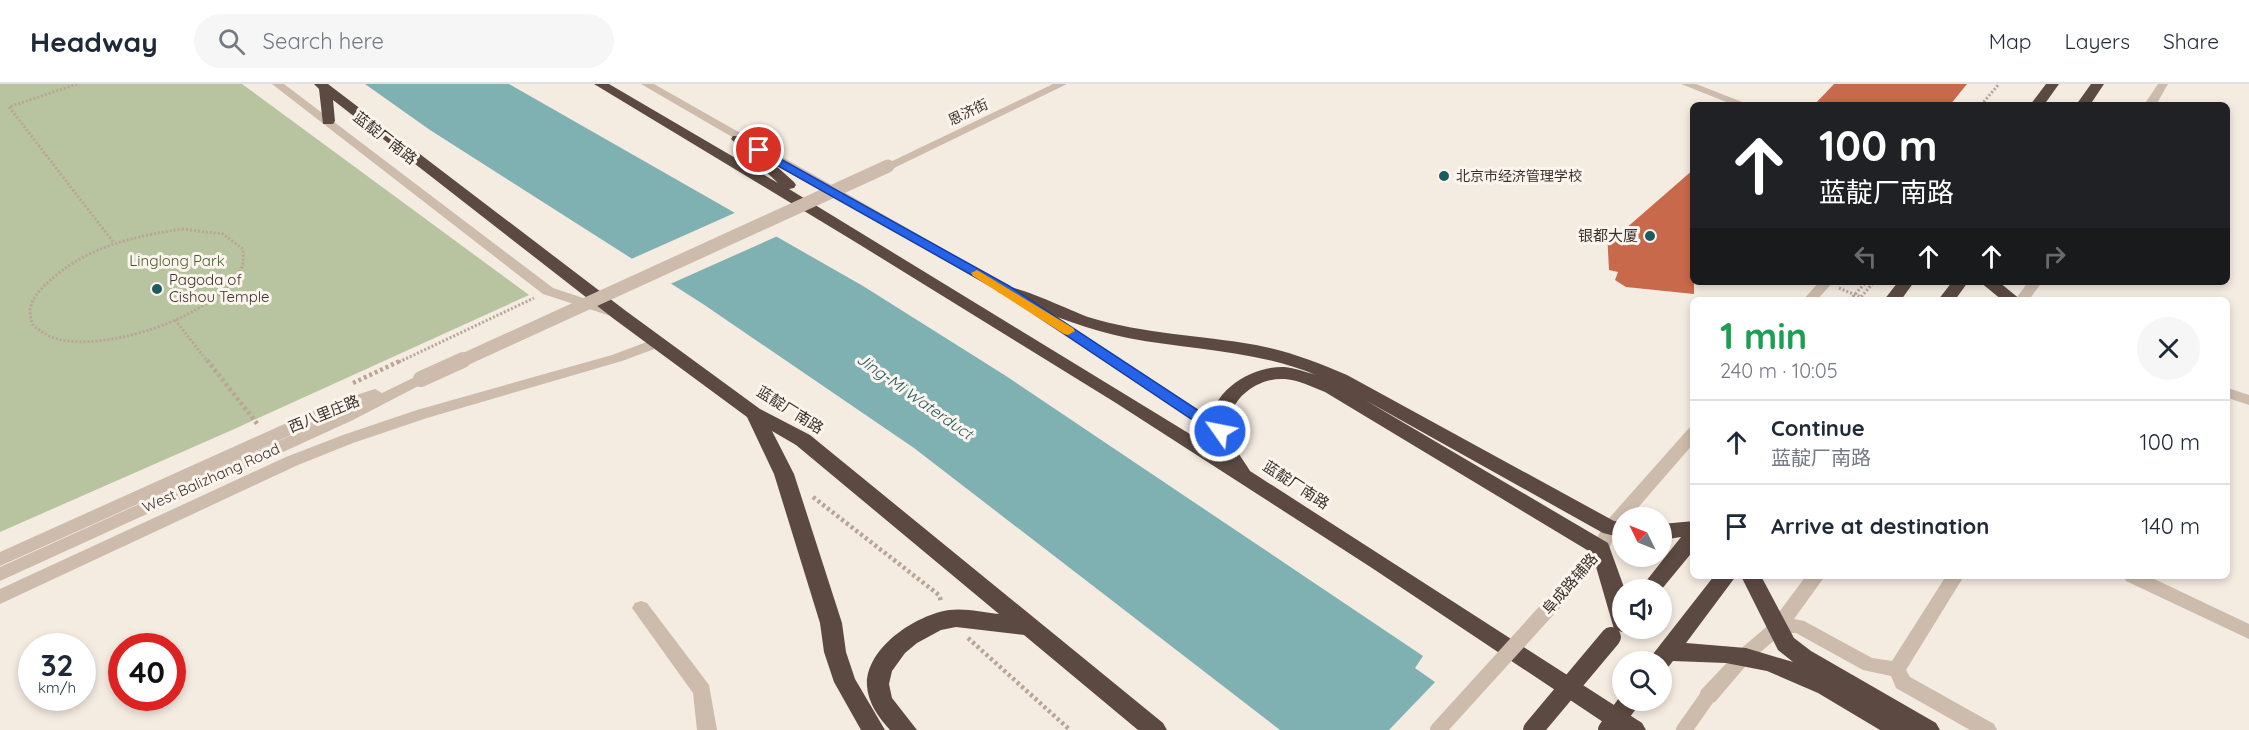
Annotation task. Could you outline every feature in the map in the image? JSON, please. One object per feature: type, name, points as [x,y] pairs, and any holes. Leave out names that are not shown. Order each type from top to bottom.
[{"type":"highway","name":"蓝靛厂南路","points":[[600,84],[814,209],[1244,477],[1634,730]]},
{"type":"highway","points":[[2039,102],[2053,84]]},
{"type":"highway","points":[[2085,102],[2098,84]]},
{"type":"highway","points":[[323,86],[328,121]]},
{"type":"highway","name":"蓝靛厂南路","points":[[323,86],[620,315],[660,342],[754,413],[803,440],[1155,730]]},
{"type":"highway","points":[[738,139],[814,209]]},
{"type":"highway","points":[[1948,297],[1958,285]]},
{"type":"highway","points":[[1992,285],[2009,297]]},
{"type":"highway","points":[[1004,289],[1049,310],[1090,323],[1126,332],[1256,351],[1315,368],[1341,379],[1612,526]]},
{"type":"highway","points":[[1244,477],[1220,431],[1223,410],[1233,393],[1247,382],[1266,375],[1283,373],[1301,376],[1331,388],[1601,548],[1612,579]]},
{"type":"highway","points":[[754,413],[784,474],[831,623],[835,652],[844,682],[873,730]]},
{"type":"highway","points":[[1672,531],[1690,528]]},
{"type":"highway","points":[[1658,579],[1690,540]]},
{"type":"highway","points":[[1668,651],[1724,579]]},
{"type":"highway","points":[[1753,579],[1786,644],[1803,657],[1928,730]]},
{"type":"highway","points":[[905,730],[880,697],[878,678],[886,659],[905,640],[928,625],[949,618],[1031,627]]},
{"type":"highway","points":[[1533,730],[1612,634]]},
{"type":"highway","points":[[1672,657],[1744,656],[1775,664],[1805,675],[1900,730]]},
{"type":"highway","points":[[1608,730],[1622,711]]},
{"type":"street","name":"蓝靛厂南路","points":[[277,84],[548,291],[620,315]]},
{"type":"street","points":[[646,84],[738,139],[1004,289],[1220,431]]},
{"type":"street","name":"恩济街","points":[[421,379],[1062,84]]},
{"type":"street","points":[[1686,84],[1735,102]]},
{"type":"street","points":[[2152,102],[2163,84]]},
{"type":"street","points":[[1813,297],[1823,285]]},
{"type":"street","points":[[0,597],[292,461],[348,439],[422,414],[617,358],[660,342]]},
{"type":"street","name":"西八里庄路","points":[[0,559],[336,407],[421,379]]},
{"type":"street","name":"West Balizhang Road","points":[[0,574],[348,416],[421,379]]},
{"type":"street","points":[[2230,394],[2249,400]]},
{"type":"street","name":"阜成路辅路","points":[[1634,507],[1690,437]]},
{"type":"street","name":"阜成路辅路","points":[[1438,730],[1612,535]]},
{"type":"street","points":[[1684,730],[1708,696],[1744,656],[1778,627],[1814,579]]},
{"type":"street","points":[[1897,669],[1953,579]]},
{"type":"street","points":[[2138,579],[2249,632]]},
{"type":"street","points":[[641,608],[702,691],[707,730]]},
{"type":"street","points":[[1778,627],[1798,626],[1869,665],[1897,669]]},
{"type":"street","points":[[1897,669],[1903,682],[1987,730]]},
{"type":"path","points":[[77,84],[9,107],[114,243]]},
{"type":"path","points":[[1984,102],[2000,84]]},
{"type":"path","points":[[182,229],[211,230],[232,237],[243,249],[243,265],[230,284],[207,303],[175,320],[140,333],[104,340],[72,341],[47,336],[32,324],[30,309],[38,291],[57,274],[83,257],[114,243],[149,233],[182,229]]},
{"type":"path","points":[[1833,285],[1861,297],[1871,285]]},
{"type":"path","points":[[1855,295],[1863,285]]},
{"type":"path","points":[[352,384],[548,291]]},
{"type":"path","points":[[175,320],[260,426],[270,422]]},
{"type":"path","points":[[811,495],[939,595],[949,618],[980,651],[1070,730]]},
{"type":"green space","name":"Linglong Park","points":[[0,84],[242,84],[529,295],[0,532]]},
{"type":"water","name":"Jing-Mi Waterduct","points":[[365,84],[509,84],[863,286],[1006,376],[1423,656],[1415,668],[1503,730],[1280,730],[914,448],[703,304],[430,130]]},
{"type":"pier","points":[[739,211],[780,235],[668,285],[629,260]]},
{"type":"pier","points":[[1437,680],[1505,728],[1506,730],[1389,730]]},
{"type":"building","points":[[1834,84],[1967,84],[1952,102],[1817,102]]},
{"type":"building","name":"银都大厦","points":[[1690,172],[1690,285],[1694,285],[1694,294],[1626,287],[1615,280],[1618,272],[1609,270],[1607,231],[1624,230]]},
{"type":"slow traffic","points":[[977,273],[1068,331]]},
{"type":"place","name":"北京市经济管理学校","points":[[1444,176]]},
{"type":"place","name":"银都大厦","points":[[1650,236]]},
{"type":"place","name":"Pagoda of Cishou Temple","points":[[157,289]]},
{"type":"route","points":[[759,150],[1004,289],[1220,431]]}]
